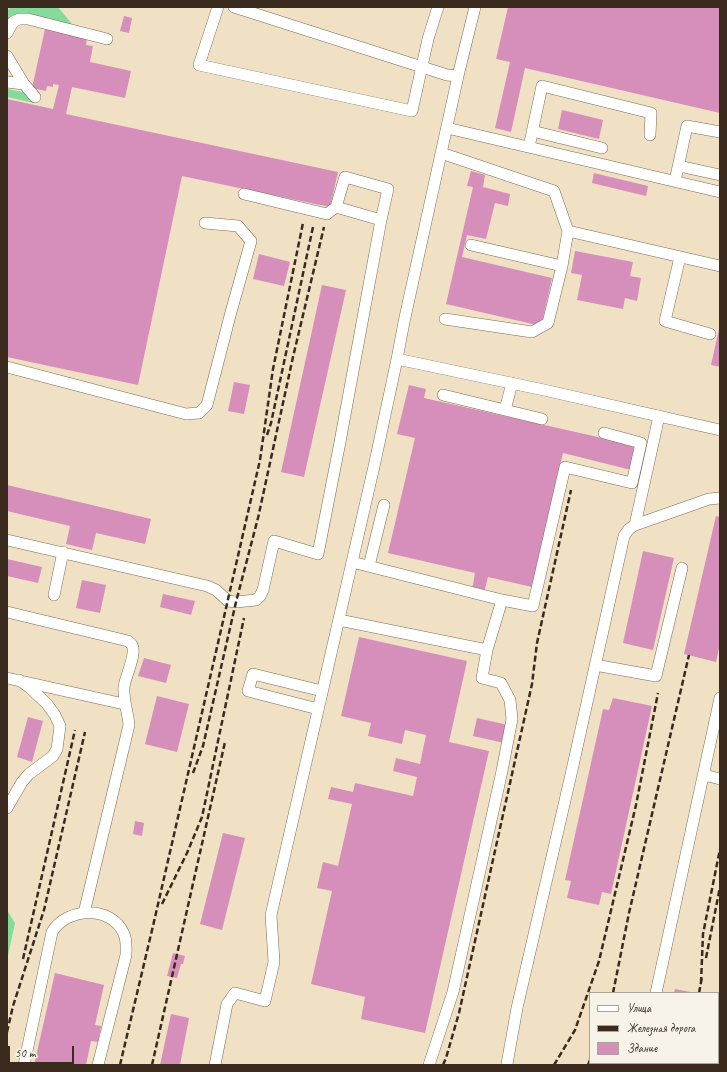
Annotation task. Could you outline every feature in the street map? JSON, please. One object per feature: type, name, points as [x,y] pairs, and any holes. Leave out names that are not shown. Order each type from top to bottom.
[{"type":"lane","points":[[218,7],[199,66],[412,111],[428,39],[438,7]]},
{"type":"lane","points":[[234,7],[447,75],[458,76]]},
{"type":"lane","points":[[215,1065],[227,1004],[235,993],[265,1000],[274,962],[270,915],[375,462],[441,153],[475,7]]},
{"type":"lane","points":[[7,33],[13,22],[19,19],[28,19],[106,39]]},
{"type":"lane","points":[[7,56],[24,84],[34,97]]},
{"type":"lane","points":[[7,82],[24,84]]},
{"type":"lane","points":[[529,147],[542,86],[651,113],[650,135]]},
{"type":"lane","points":[[675,181],[687,126],[720,132]]},
{"type":"lane","points":[[447,128],[720,192]]},
{"type":"lane","points":[[532,131],[602,148]]},
{"type":"lane","points":[[441,153],[554,191],[568,231],[562,266],[548,323],[532,332],[445,319]]},
{"type":"lane","points":[[678,166],[720,175]]},
{"type":"lane","points":[[7,540],[207,586],[216,590],[228,601],[236,602],[256,600],[260,596],[263,590],[274,540],[318,554],[388,189],[345,177],[336,207],[327,214],[244,194]]},
{"type":"lane","points":[[336,207],[381,220]]},
{"type":"lane","points":[[7,367],[186,414],[199,413],[208,405],[231,312],[251,241],[238,226],[205,223]]},
{"type":"lane","points":[[568,231],[720,266]]},
{"type":"lane","points":[[471,245],[562,266]]},
{"type":"lane","points":[[680,257],[665,321],[710,334]]},
{"type":"lane","points":[[397,359],[512,383],[720,430]]},
{"type":"lane","points":[[506,410],[512,383]]},
{"type":"lane","points":[[443,395],[542,419]]},
{"type":"lane","points":[[635,524],[659,416]]},
{"type":"lane","points":[[352,562],[502,600],[533,606],[565,467],[632,483],[641,443],[604,433]]},
{"type":"lane","points":[[507,1064],[517,1008],[624,536],[635,524],[709,499],[720,498]]},
{"type":"lane","points":[[369,566],[384,505]]},
{"type":"lane","points":[[54,594],[63,552]]},
{"type":"lane","points":[[595,665],[656,676],[682,568]]},
{"type":"lane","points":[[429,1065],[453,992],[502,771],[512,719],[510,700],[501,683],[482,678],[487,650],[502,600]]},
{"type":"lane","points":[[7,612],[128,641],[132,645],[133,654],[124,687],[124,704],[128,713],[129,724],[84,913]]},
{"type":"lane","points":[[339,620],[487,650]]},
{"type":"lane","points":[[318,709],[248,691],[253,674],[322,691]]},
{"type":"lane","points":[[7,678],[124,704]]},
{"type":"lane","points":[[7,808],[22,782],[29,774],[53,756],[57,749],[59,738],[60,726],[55,715],[47,704],[19,680]]},
{"type":"lane","points":[[656,992],[720,698]]},
{"type":"lane","points":[[704,774],[720,779]]},
{"type":"lane","points":[[24,1065],[52,932],[55,926],[61,921],[84,913],[100,914],[113,920],[120,926],[127,942],[126,955],[98,1065]]},
{"type":"green space","points":[[12,7],[58,7],[76,29],[17,15],[7,21],[7,10]]},
{"type":"green space","points":[[7,89],[28,93],[34,103],[7,97]]},
{"type":"green space","points":[[7,910],[15,923],[7,960]]},
{"type":"building","points":[[508,7],[720,7],[720,113],[525,68],[511,132],[495,128],[510,62],[496,59]]},
{"type":"building","points":[[124,16],[132,18],[129,33],[120,31]]},
{"type":"building","points":[[45,29],[87,38],[86,45],[93,46],[90,62],[131,71],[125,98],[72,87],[66,114],[338,172],[330,207],[182,176],[138,385],[7,357],[7,99],[53,109],[59,85],[53,84],[53,87],[47,86],[46,91],[32,88]]},
{"type":"building","points":[[562,110],[603,120],[599,139],[558,129]]},
{"type":"building","points":[[471,171],[485,175],[483,187],[510,194],[508,206],[495,203],[486,239],[467,235],[462,257],[552,278],[541,326],[446,304],[473,187],[467,186]]},
{"type":"building","points":[[594,173],[648,186],[646,196],[592,183]]},
{"type":"building","points":[[575,251],[633,262],[630,276],[641,278],[637,301],[625,298],[623,309],[577,300],[582,275],[571,273]]},
{"type":"building","points":[[259,254],[290,262],[284,286],[253,279]]},
{"type":"building","points":[[322,285],[346,290],[304,477],[281,472]]},
{"type":"building","points":[[720,329],[720,367],[711,365]]},
{"type":"building","points":[[234,382],[250,385],[244,414],[228,411]]},
{"type":"building","points":[[409,385],[426,389],[424,398],[638,446],[631,470],[563,453],[532,587],[488,577],[484,593],[472,590],[475,573],[388,553],[415,438],[397,434]]},
{"type":"building","points":[[7,485],[151,519],[145,544],[96,533],[92,550],[66,544],[70,526],[7,511]]},
{"type":"building","points":[[716,516],[720,517],[720,644],[716,662],[684,654]]},
{"type":"building","points":[[643,551],[674,558],[653,650],[623,643]]},
{"type":"building","points":[[7,559],[42,567],[38,583],[7,576]]},
{"type":"building","points":[[82,580],[106,585],[100,613],[76,608]]},
{"type":"building","points":[[163,594],[195,601],[191,615],[160,607]]},
{"type":"building","points":[[359,637],[467,661],[449,742],[489,751],[425,1033],[361,1019],[365,997],[311,984],[332,891],[317,888],[323,862],[338,866],[352,804],[328,799],[331,787],[353,792],[355,783],[413,796],[417,777],[393,771],[396,758],[420,764],[426,735],[405,730],[402,744],[368,736],[371,723],[341,716]]},
{"type":"building","points":[[144,658],[171,665],[166,683],[138,676]]},
{"type":"building","points":[[157,696],[189,704],[177,752],[145,744]]},
{"type":"building","points":[[613,698],[652,706],[611,894],[602,892],[599,905],[567,898],[571,881],[565,880],[603,709],[609,710]]},
{"type":"building","points":[[28,717],[43,721],[32,762],[17,757]]},
{"type":"building","points":[[477,718],[508,725],[504,743],[473,736]]},
{"type":"building","points":[[135,821],[144,823],[142,836],[133,834]]},
{"type":"building","points":[[223,833],[245,838],[222,930],[200,924]]},
{"type":"building","points":[[173,953],[185,956],[177,978],[167,976]]},
{"type":"building","points":[[55,973],[104,985],[95,1025],[101,1026],[98,1042],[91,1041],[86,1065],[34,1065]]},
{"type":"building","points":[[675,989],[690,992],[674,992]]},
{"type":"building","points":[[171,1014],[189,1018],[180,1065],[160,1065]]},
{"type":"railway","points":[[120,1065],[260,460],[273,369],[303,223]]},
{"type":"railway","points":[[267,435],[271,423],[313,227]]},
{"type":"railway","points":[[193,773],[203,746],[236,602],[258,518],[293,357],[324,227]]},
{"type":"railway","points":[[443,1065],[459,1013],[532,684],[537,643],[571,490]]},
{"type":"railway","points":[[162,904],[187,853],[202,817],[244,618]]},
{"type":"railway","points":[[613,992],[629,913],[689,655]]},
{"type":"railway","points":[[554,1065],[575,1030],[599,961],[636,805],[658,693]]},
{"type":"railway","points":[[23,959],[75,730]]},
{"type":"railway","points":[[7,1032],[13,1006],[44,910],[85,732]]},
{"type":"railway","points":[[152,1065],[225,742]]},
{"type":"railway","points":[[701,983],[703,934],[720,849]]},
{"type":"railway","points":[[706,958],[720,887]]},
{"type":"railway","points":[[699,992],[702,977]]}]
